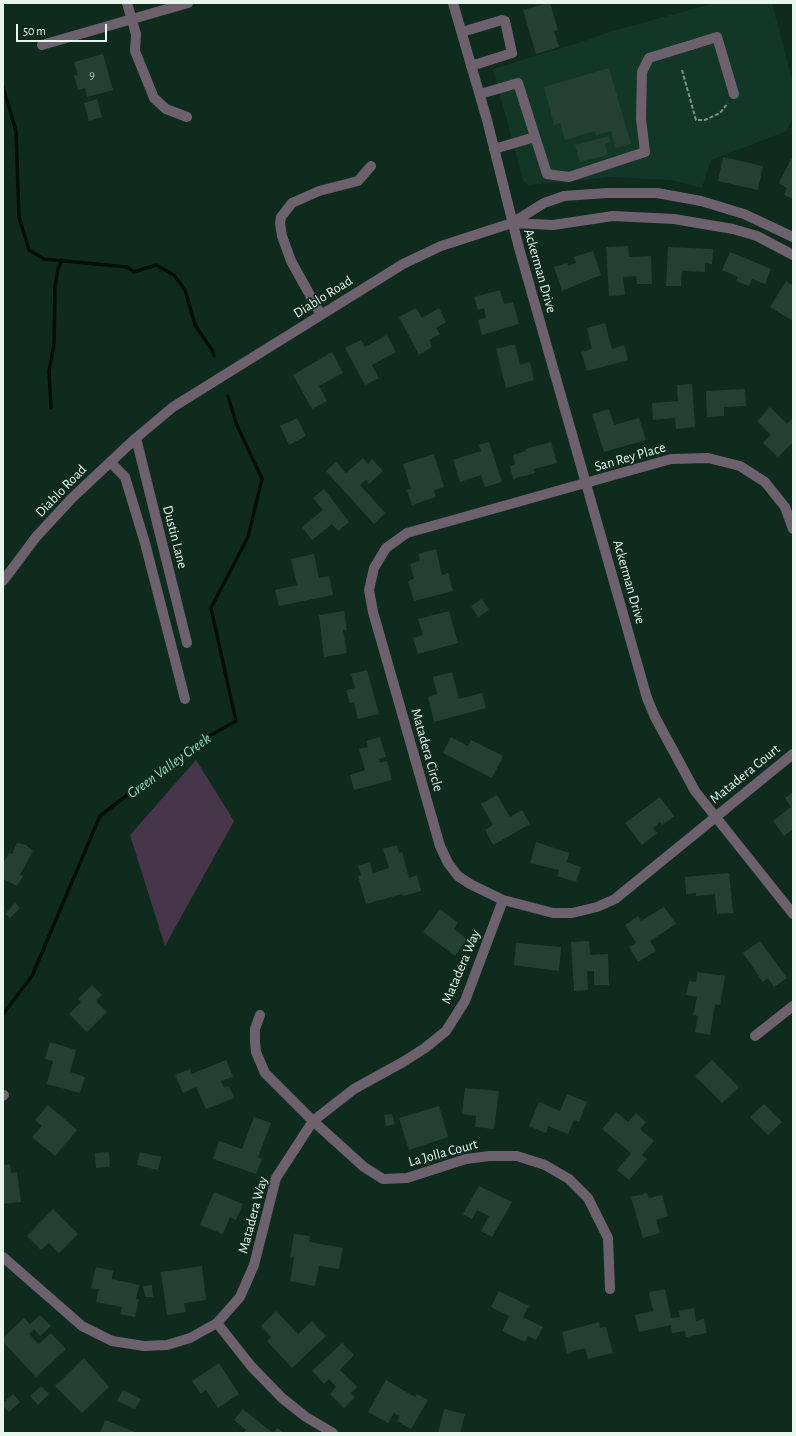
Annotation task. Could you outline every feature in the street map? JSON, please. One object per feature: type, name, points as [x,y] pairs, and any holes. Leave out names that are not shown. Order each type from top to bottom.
[{"type":"street","points":[[127,3],[136,34],[135,51],[154,98],[166,109],[187,117]]},
{"type":"street","points":[[42,45],[188,3]]},
{"type":"street","points":[[453,3],[480,94],[512,222]]},
{"type":"street","points":[[462,32],[502,20],[505,21],[512,53],[471,66]]},
{"type":"street","points":[[480,94],[518,83],[547,174],[569,177],[645,152],[641,119],[642,72],[650,58],[717,37],[734,94]]},
{"type":"street","points":[[494,149],[535,137]]},
{"type":"street","points":[[321,315],[291,261],[282,236],[280,223],[282,217],[292,203],[319,191],[358,181],[371,166]]},
{"type":"street","points":[[512,222],[544,203],[564,196],[607,193],[657,193],[722,207],[772,226],[793,237]]},
{"type":"street","points":[[512,222],[553,225],[613,216],[674,219],[733,229],[757,236],[793,256]]},
{"type":"street","name":"Diablo Road","points":[[3,581],[36,537],[72,498],[136,438],[173,407],[403,264],[442,246],[512,222]]},
{"type":"street","name":"Ackerman Drive","points":[[512,222],[650,704],[679,764],[695,791],[793,914]]},
{"type":"street","name":"Dustin Lane","points":[[136,438],[188,642]]},
{"type":"street","name":"San Rey Place","points":[[587,484],[671,459],[708,458],[740,466],[765,482],[785,507],[793,529]]},
{"type":"street","points":[[110,462],[125,477],[145,542],[184,700]]},
{"type":"street","name":"Matadera Circle","points":[[587,484],[407,533],[386,548],[374,568],[369,590],[373,612],[440,846],[448,863],[458,876],[470,884],[503,900],[553,913],[572,913],[597,907],[615,899],[715,816]]},
{"type":"street","name":"Matadera Court","points":[[715,816],[793,754]]},
{"type":"street","name":"Matadera Way","points":[[3,1257],[82,1326],[112,1341],[144,1346],[167,1345],[190,1338],[217,1323],[240,1297],[254,1265],[276,1178],[313,1121],[354,1089],[404,1062],[426,1048],[446,1031],[465,1001],[503,900]]},
{"type":"street","points":[[755,1036],[793,1006]]},
{"type":"street","name":"La Jolla Court","points":[[260,1015],[255,1028],[255,1042],[260,1062],[273,1082],[364,1167],[382,1178],[407,1178],[466,1159],[489,1156],[518,1156],[545,1165],[569,1179],[588,1198],[608,1238],[610,1289]]},
{"type":"street","points":[[217,1323],[251,1366],[282,1398],[306,1417],[333,1433]]},
{"type":"path","points":[[682,70],[696,120],[705,120],[720,113],[734,94]]},
{"type":"shaded area","points":[[715,3],[772,3],[793,84],[793,117],[787,131],[711,160],[702,188],[670,180],[611,177],[528,185],[523,180],[493,69],[609,32]]},
{"type":"shaded area","points":[[196,760],[234,821],[165,946],[130,835]]},
{"type":"building","points":[[550,3],[558,30],[554,31],[559,47],[536,54],[523,10]]},
{"type":"building","points":[[103,54],[113,90],[87,97],[85,88],[78,90],[74,76],[78,75],[74,62]]},
{"type":"building","points":[[609,68],[631,144],[616,148],[611,131],[596,135],[595,131],[565,140],[560,123],[554,125],[544,87]]},
{"type":"building","points":[[97,99],[102,117],[89,121],[84,103]]},
{"type":"building","points":[[609,136],[610,142],[605,144],[608,155],[580,162],[575,145]]},
{"type":"building","points":[[723,157],[763,166],[758,190],[718,181]]},
{"type":"building","points":[[791,159],[793,160],[793,199],[784,195],[787,188],[779,183]]},
{"type":"building","points":[[628,246],[629,257],[651,256],[652,284],[637,284],[636,276],[623,277],[625,295],[609,296],[606,247]]},
{"type":"building","points":[[668,247],[713,249],[712,264],[705,263],[705,272],[682,271],[681,286],[666,286]]},
{"type":"building","points":[[593,251],[601,275],[562,291],[554,267],[567,263],[568,266],[576,263],[574,257]]},
{"type":"building","points":[[730,252],[771,269],[765,284],[752,279],[749,286],[736,281],[738,277],[722,270]]},
{"type":"building","points":[[786,281],[793,286],[793,321],[770,307]]},
{"type":"building","points":[[500,290],[504,304],[513,302],[519,324],[482,335],[478,320],[486,318],[484,308],[478,310],[474,297]]},
{"type":"building","points":[[416,308],[422,318],[439,308],[446,322],[436,328],[440,334],[429,340],[432,347],[419,355],[399,317]]},
{"type":"building","points":[[605,323],[612,349],[624,345],[628,360],[587,371],[581,352],[592,349],[587,328]]},
{"type":"building","points":[[387,335],[396,352],[372,365],[379,378],[365,385],[345,348],[361,340],[365,347]]},
{"type":"building","points":[[515,344],[520,365],[530,362],[534,380],[506,388],[496,349]]},
{"type":"building","points":[[332,352],[343,373],[319,386],[327,401],[312,409],[293,375]]},
{"type":"building","points":[[692,384],[695,427],[676,429],[675,418],[653,420],[652,403],[678,401],[677,385]]},
{"type":"building","points":[[745,389],[746,406],[724,407],[724,416],[707,417],[706,391]]},
{"type":"building","points":[[770,407],[787,424],[793,418],[793,442],[778,457],[763,443],[771,435],[757,421]]},
{"type":"building","points":[[609,409],[614,425],[639,418],[646,440],[604,452],[592,414]]},
{"type":"building","points":[[297,418],[306,436],[289,445],[280,426]]},
{"type":"building","points":[[489,442],[502,482],[485,487],[481,475],[460,482],[453,460],[481,451],[479,445]]},
{"type":"building","points":[[551,442],[557,463],[534,469],[535,473],[513,479],[510,466],[515,464],[513,455],[526,451],[525,449]]},
{"type":"building","points":[[434,454],[444,487],[434,490],[436,497],[412,505],[407,490],[411,489],[403,464]]},
{"type":"building","points":[[363,458],[368,464],[372,459],[383,471],[369,484],[366,480],[360,485],[385,513],[374,524],[326,471],[336,462],[346,473]]},
{"type":"building","points":[[324,489],[349,522],[338,531],[332,524],[312,540],[302,527],[323,510],[313,498]]},
{"type":"building","points":[[436,549],[442,575],[448,573],[453,591],[414,601],[408,581],[414,579],[410,564],[420,561],[418,554]]},
{"type":"building","points":[[314,554],[319,578],[329,576],[333,595],[279,606],[275,590],[297,585],[291,559]]},
{"type":"building","points":[[482,599],[489,610],[478,617],[471,606]]},
{"type":"building","points":[[344,611],[347,630],[343,630],[347,653],[324,657],[319,615]]},
{"type":"building","points":[[449,611],[458,643],[418,654],[413,638],[423,635],[418,619]]},
{"type":"building","points":[[367,670],[379,714],[358,719],[354,702],[350,703],[346,690],[355,688],[351,674]]},
{"type":"building","points":[[452,672],[459,699],[482,693],[486,708],[434,722],[428,697],[437,694],[433,677]]},
{"type":"building","points":[[380,737],[386,757],[379,759],[380,763],[387,761],[392,780],[354,790],[350,775],[365,770],[359,749],[368,747],[366,741]]},
{"type":"building","points":[[451,737],[468,746],[471,740],[503,756],[492,778],[443,753]]},
{"type":"building","points":[[793,792],[793,829],[784,836],[773,821],[791,807],[785,798]]},
{"type":"building","points":[[497,795],[510,817],[522,810],[530,824],[493,845],[485,830],[493,825],[481,804]]},
{"type":"building","points":[[660,797],[674,816],[662,825],[660,822],[653,828],[657,833],[642,845],[625,823]]},
{"type":"building","points":[[536,842],[569,853],[567,862],[581,867],[576,882],[557,876],[559,870],[530,863]]},
{"type":"building","points":[[17,843],[26,845],[33,851],[20,875],[23,876],[17,886],[3,879],[3,863],[9,853],[12,854]]},
{"type":"building","points":[[397,845],[399,853],[402,852],[409,878],[417,875],[421,891],[403,896],[402,894],[366,904],[358,876],[361,875],[358,866],[370,862],[373,873],[389,868],[383,849]]},
{"type":"building","points":[[729,873],[733,913],[717,914],[715,894],[696,896],[696,893],[686,894],[685,877]]},
{"type":"building","points":[[15,903],[20,908],[10,918],[5,914]]},
{"type":"building","points":[[664,907],[676,924],[650,941],[656,951],[638,962],[629,947],[636,943],[625,925],[638,916],[641,921]]},
{"type":"building","points":[[440,909],[458,923],[454,929],[467,939],[455,956],[423,932]]},
{"type":"building","points":[[589,941],[590,955],[608,954],[609,985],[594,985],[594,971],[587,971],[588,990],[574,991],[571,942]]},
{"type":"building","points":[[760,941],[787,978],[774,987],[768,978],[763,982],[743,953]]},
{"type":"building","points":[[516,943],[561,947],[559,971],[514,965]]},
{"type":"building","points":[[697,972],[725,976],[720,1005],[715,1004],[710,1035],[695,1032],[698,1016],[693,1015],[697,997],[686,995],[689,981],[696,982]]},
{"type":"building","points":[[92,985],[102,995],[96,1001],[107,1012],[87,1032],[69,1014],[81,1002],[78,999]]},
{"type":"building","points":[[50,1042],[76,1050],[70,1072],[85,1077],[80,1093],[47,1084],[53,1061],[45,1059]]},
{"type":"building","points":[[226,1060],[233,1077],[221,1081],[224,1088],[229,1086],[234,1098],[206,1109],[196,1087],[183,1093],[175,1075],[190,1069],[192,1074]]},
{"type":"building","points":[[712,1060],[739,1087],[722,1103],[695,1076]]},
{"type":"building","points":[[465,1088],[499,1091],[494,1129],[475,1127],[476,1116],[462,1114]]},
{"type":"building","points":[[567,1094],[587,1102],[579,1122],[574,1120],[568,1134],[548,1126],[546,1133],[529,1126],[539,1102],[560,1111]]},
{"type":"building","points":[[764,1104],[782,1122],[768,1135],[750,1117]]},
{"type":"building","points":[[48,1105],[77,1130],[55,1156],[32,1137],[42,1126],[35,1120]]},
{"type":"building","points":[[439,1106],[448,1137],[409,1150],[399,1118]]},
{"type":"building","points":[[616,1112],[628,1122],[636,1113],[646,1122],[640,1129],[654,1141],[642,1155],[647,1159],[629,1180],[617,1170],[631,1153],[602,1129]]},
{"type":"building","points":[[392,1114],[395,1124],[386,1126],[384,1115]]},
{"type":"building","points":[[254,1117],[271,1123],[258,1157],[262,1159],[256,1174],[213,1159],[219,1141],[242,1149]]},
{"type":"building","points":[[109,1152],[110,1167],[96,1168],[95,1153]]},
{"type":"building","points":[[140,1152],[161,1157],[158,1170],[137,1165]]},
{"type":"building","points":[[10,1164],[11,1173],[17,1172],[21,1202],[3,1204],[3,1165]]},
{"type":"building","points":[[479,1186],[512,1202],[492,1237],[481,1231],[489,1216],[477,1210],[472,1219],[463,1214]]},
{"type":"building","points":[[214,1192],[243,1204],[236,1220],[230,1217],[223,1234],[200,1225]]},
{"type":"building","points":[[647,1193],[649,1198],[662,1195],[668,1216],[656,1220],[660,1233],[643,1238],[631,1197]]},
{"type":"building","points":[[53,1209],[78,1234],[59,1253],[49,1243],[41,1250],[27,1236]]},
{"type":"building","points":[[294,1234],[310,1236],[309,1242],[343,1248],[339,1269],[319,1266],[315,1286],[290,1281],[294,1258],[290,1257]]},
{"type":"building","points":[[202,1266],[206,1300],[184,1303],[186,1312],[167,1315],[161,1272]]},
{"type":"building","points":[[96,1267],[113,1271],[112,1279],[139,1285],[136,1299],[139,1299],[135,1317],[120,1314],[122,1307],[96,1302],[99,1289],[91,1288]]},
{"type":"building","points":[[152,1285],[153,1297],[145,1297],[143,1286]]},
{"type":"building","points":[[665,1289],[671,1318],[680,1317],[679,1311],[694,1308],[696,1321],[704,1319],[707,1333],[686,1337],[685,1331],[672,1333],[671,1325],[639,1332],[635,1315],[653,1311],[649,1292]]},
{"type":"building","points":[[499,1291],[529,1306],[523,1317],[543,1327],[536,1340],[528,1336],[525,1342],[502,1331],[509,1316],[491,1307]]},
{"type":"building","points":[[276,1311],[298,1334],[312,1321],[326,1336],[292,1368],[267,1341],[271,1337],[261,1326]]},
{"type":"building","points":[[40,1315],[51,1326],[40,1336],[34,1329],[29,1334],[39,1344],[51,1333],[66,1349],[36,1377],[3,1342],[3,1338],[24,1318],[30,1324]]},
{"type":"building","points":[[599,1322],[600,1328],[606,1327],[613,1353],[588,1359],[585,1348],[567,1353],[562,1332]]},
{"type":"building","points":[[342,1343],[354,1355],[340,1370],[357,1387],[351,1393],[355,1397],[344,1408],[330,1394],[336,1387],[329,1379],[324,1384],[312,1371]]},
{"type":"building","points":[[84,1358],[109,1387],[82,1413],[55,1386]]},
{"type":"building","points":[[219,1363],[239,1394],[218,1408],[206,1390],[201,1394],[192,1381]]},
{"type":"building","points":[[386,1380],[415,1397],[417,1394],[428,1400],[411,1429],[397,1421],[400,1416],[394,1413],[388,1423],[368,1412]]},
{"type":"building","points":[[41,1386],[49,1394],[38,1405],[30,1396]]},
{"type":"building","points":[[123,1390],[141,1399],[135,1409],[117,1401]]},
{"type":"building","points":[[13,1394],[20,1402],[9,1412],[3,1406],[3,1403]]},
{"type":"building","points":[[243,1409],[273,1433],[244,1432],[246,1430],[234,1420]]},
{"type":"building","points":[[444,1409],[465,1414],[460,1433],[438,1433]]},
{"type":"building","points":[[105,1420],[137,1433],[100,1433]]},
{"type":"building","points":[[277,1428],[284,1433],[273,1433]]},
{"type":"waterway","name":"Green Valley Creek","points":[[3,87],[16,131],[19,217],[29,250],[44,259],[127,267],[134,272],[156,265],[174,275],[185,290],[195,325],[212,350],[214,356]]},
{"type":"waterway","points":[[51,408],[49,371],[54,345],[55,287],[58,269],[62,260]]},
{"type":"waterway","name":"Green Valley Creek","points":[[3,1014],[32,976],[100,816],[190,747],[236,721],[211,608],[248,537],[262,479],[236,423],[228,396]]}]
